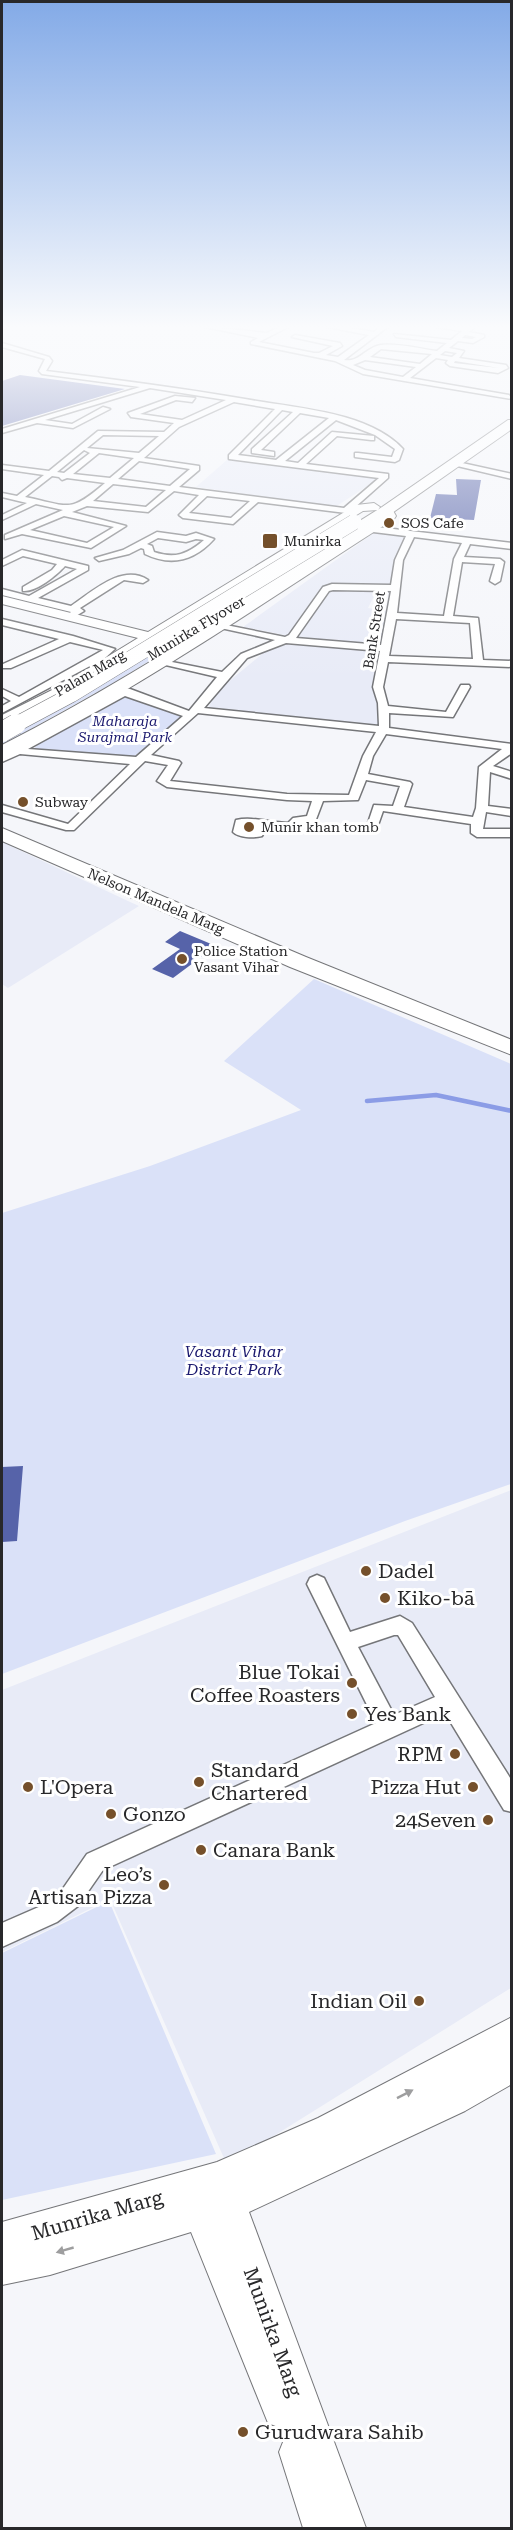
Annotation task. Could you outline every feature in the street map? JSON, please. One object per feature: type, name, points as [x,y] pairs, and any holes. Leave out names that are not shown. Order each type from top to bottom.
[{"type":"main road","points":[[380,509],[470,444]]},
{"type":"main road","points":[[380,509],[485,444]]},
{"type":"main road","name":"Munirka Flyover","points":[[2,732],[72,695],[357,519],[380,509]]},
{"type":"main road","name":"Munirka Flyover","points":[[2,741],[81,699],[357,519]]},
{"type":"main road","name":"Palam Marg","points":[[2,721],[63,690],[357,519]]},
{"type":"main road","name":"Palam Marg","points":[[2,751],[121,690],[219,625],[357,519]]},
{"type":"main road","points":[[8,598],[72,613],[146,640],[173,654]]},
{"type":"main road","points":[[2,610],[54,629]]},
{"type":"main road","points":[[2,615],[54,629],[146,640]]},
{"type":"main road","points":[[187,616],[189,623],[194,625],[219,625]]},
{"type":"main road","name":"Nelson Mandela Marg","points":[[10,824],[159,891],[512,1032]]},
{"type":"main road","name":"Nelson Mandela Marg","points":[[10,824],[298,962],[512,1048]]},
{"type":"main road","points":[[210,2196],[436,2078],[512,2035]]},
{"type":"main road","points":[[2,2265],[50,2255],[210,2196],[452,2098],[512,2063]]},
{"type":"main road","name":"Munrika Marg","points":[[2,2242],[210,2196]]},
{"type":"main road","name":"Munirka Marg","points":[[210,2196],[325,2529]]},
{"type":"main road","name":"Munirka Marg","points":[[210,2196],[344,2529]]},
{"type":"street","points":[[18,498],[87,444]]},
{"type":"street","points":[[8,537],[86,503],[155,444]]},
{"type":"street","points":[[244,444],[232,456],[385,476],[357,519]]},
{"type":"street","points":[[262,444],[255,451],[287,456]]},
{"type":"street","points":[[279,462],[302,444]]},
{"type":"street","points":[[300,465],[324,444]]},
{"type":"street","points":[[341,471],[366,444]]},
{"type":"street","points":[[358,455],[395,460],[398,448],[392,444]]},
{"type":"street","points":[[79,450],[126,455],[195,467],[155,504],[144,510],[86,503]]},
{"type":"street","points":[[57,481],[97,451]]},
{"type":"street","points":[[91,486],[126,455]]},
{"type":"street","points":[[456,463],[512,477]]},
{"type":"street","points":[[2,467],[257,499],[357,519],[411,535],[467,542],[508,543]]},
{"type":"street","points":[[498,473],[512,467]]},
{"type":"street","points":[[2,518],[32,501],[48,488]]},
{"type":"street","points":[[206,492],[183,515],[233,521],[257,499]]},
{"type":"street","points":[[66,510],[81,493]]},
{"type":"street","points":[[2,495],[122,525],[121,528],[78,553]]},
{"type":"street","points":[[96,496],[155,504]]},
{"type":"street","points":[[21,531],[88,546]]},
{"type":"street","points":[[99,558],[126,552],[159,535],[185,539],[195,536],[210,539],[183,558],[152,555],[147,552],[149,548],[140,545]]},
{"type":"street","name":"Bank Street","points":[[383,730],[384,709],[378,687],[392,616],[399,560],[411,535]]},
{"type":"street","points":[[448,618],[458,559],[467,542]]},
{"type":"street","points":[[2,563],[21,553],[85,568],[30,599]]},
{"type":"street","points":[[2,572],[33,555]]},
{"type":"street","points":[[458,559],[500,562],[495,580]]},
{"type":"street","points":[[8,598],[55,572],[63,561]]},
{"type":"street","points":[[2,592],[8,598],[30,599],[72,613],[122,577],[143,580]]},
{"type":"street","points":[[2,808],[10,824],[70,828],[141,759],[194,713],[224,676],[247,655],[287,640],[298,630],[328,587],[394,588]]},
{"type":"street","points":[[392,616],[475,620],[478,662],[476,663]]},
{"type":"street","points":[[2,622],[16,626],[54,629],[70,638],[110,649],[102,657],[2,710]]},
{"type":"street","points":[[219,625],[287,640],[385,648]]},
{"type":"street","points":[[2,635],[16,626]]},
{"type":"street","points":[[4,667],[54,629]]},
{"type":"street","points":[[4,667],[70,638]]},
{"type":"street","points":[[173,654],[224,676]]},
{"type":"street","points":[[384,659],[512,664]]},
{"type":"street","points":[[384,709],[449,715],[465,687]]},
{"type":"street","points":[[2,759],[121,690],[194,713],[383,730],[512,747]]},
{"type":"street","points":[[2,692],[20,701]]},
{"type":"street","points":[[24,752],[141,759],[176,765],[163,781],[164,783],[247,793],[354,798],[370,752],[383,730]]},
{"type":"street","points":[[2,770],[32,743]]},
{"type":"street","points":[[484,767],[512,747]]},
{"type":"street","points":[[484,767],[512,776]]},
{"type":"street","points":[[484,767],[482,808],[477,821],[477,833],[512,833]]},
{"type":"street","points":[[362,776],[406,784],[398,809]]},
{"type":"street","points":[[260,826],[291,827],[297,820],[311,820],[318,804],[316,798]]},
{"type":"street","points":[[373,826],[378,807],[477,821]]},
{"type":"street","points":[[482,808],[512,813]]},
{"type":"street","points":[[427,813],[428,830]]},
{"type":"street","points":[[317,1584],[389,1726]]},
{"type":"street","points":[[345,1643],[400,1625],[416,1644],[448,1701],[512,1802]]},
{"type":"street","points":[[2,1935],[49,1914],[70,1898],[95,1862],[448,1701]]},
{"type":"shaded area","points":[[228,459],[380,478],[335,507],[196,487]]},
{"type":"shaded area","points":[[375,532],[412,537],[401,554],[396,595],[374,596],[368,608],[394,612],[381,681],[382,726],[208,709],[215,693],[285,635],[243,627]]},
{"type":"shaded area","points":[[2,842],[139,906],[8,988],[2,984]]},
{"type":"shaded area","points":[[511,1490],[511,1988],[227,2165],[110,1899],[2,1952],[2,1690]]},
{"type":"green space","points":[[133,652],[154,658],[2,745],[2,725]]},
{"type":"green space","name":"Maharaja Surajmal Park","points":[[127,695],[183,717],[133,757],[33,750],[40,742]]},
{"type":"green space","name":"Vasant Vihar District Park","points":[[314,979],[511,1064],[511,1484],[405,1521],[2,1674],[2,1213],[150,1166],[301,1110],[224,1061]]},
{"type":"green space","points":[[109,1901],[216,2154],[2,2200],[2,1953]]},
{"type":"building","points":[[456,479],[481,480],[474,520],[430,518],[436,494],[457,495]]},
{"type":"building","name":"Police Station Vasant Vihar","points":[[180,931],[216,946],[173,978],[152,969],[180,949],[165,942]]},
{"type":"building","points":[[23,1466],[17,1541],[2,1542],[2,1467]]},
{"type":"waterway","points":[[367,1101],[436,1095],[512,1111]]},
{"type":"place","name":"SOS Cafe","points":[[389,523]]},
{"type":"place","name":"Munirka","points":[[270,541]]},
{"type":"place","name":"Subway","points":[[23,802]]},
{"type":"place","name":"Munir khan tomb","points":[[249,827]]},
{"type":"place","name":"Police Station Vasant Vihar","points":[[182,959]]},
{"type":"place","name":"Dadel","points":[[366,1571]]},
{"type":"place","name":"Kiko-bā","points":[[385,1598]]},
{"type":"place","name":"Blue Tokai Coffee Roasters","points":[[352,1683]]},
{"type":"place","name":"Yes Bank","points":[[352,1714]]},
{"type":"place","name":"RPM","points":[[455,1754]]},
{"type":"place","name":"Standard Chartered","points":[[199,1782]]},
{"type":"place","name":"L'Opera","points":[[28,1787]]},
{"type":"place","name":"Pizza Hut","points":[[473,1787]]},
{"type":"place","name":"Gonzo","points":[[111,1814]]},
{"type":"place","name":"24Seven","points":[[488,1820]]},
{"type":"place","name":"Canara Bank","points":[[201,1850]]},
{"type":"place","name":"Leo’s Artisan Pizza","points":[[164,1885]]},
{"type":"place","name":"Indian Oil","points":[[419,2001]]},
{"type":"place","name":"Gurudwara Sahib","points":[[243,2432]]}]
